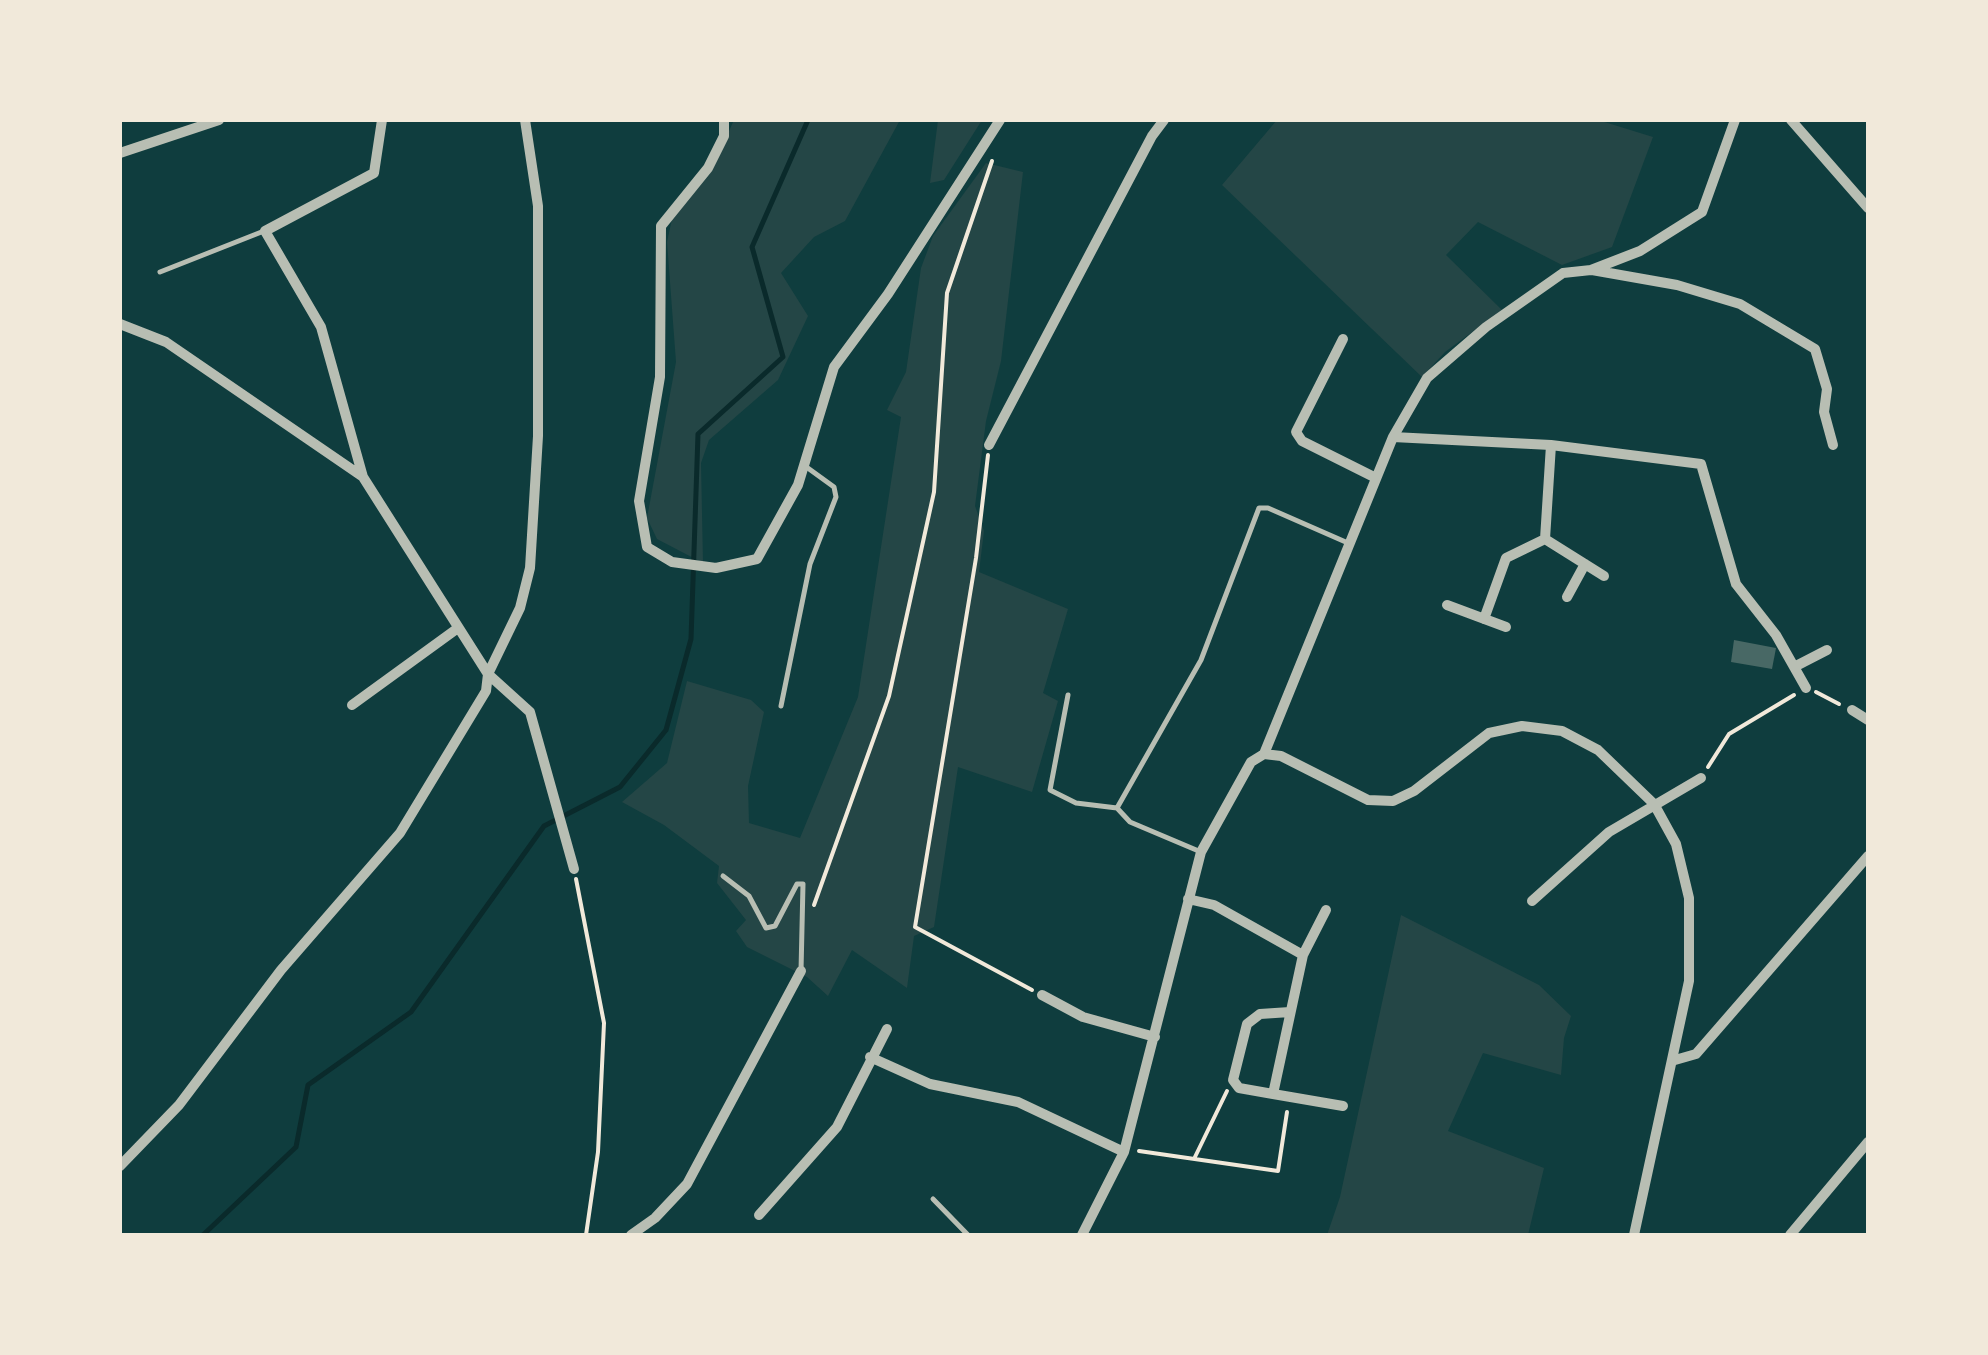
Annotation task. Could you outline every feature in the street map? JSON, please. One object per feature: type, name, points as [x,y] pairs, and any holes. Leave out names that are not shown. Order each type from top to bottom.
[{"type":"street","points":[[120,153],[220,120]]},
{"type":"street","points":[[380,120],[374,173],[266,231],[320,327],[363,477],[488,674],[530,712],[574,869]]},
{"type":"street","points":[[120,1166],[179,1105],[281,970],[400,833],[486,692],[488,674],[520,608],[530,568],[538,436],[538,223],[532,148],[525,120]]},
{"type":"street","points":[[724,120],[724,136],[708,168],[660,226],[660,377],[639,502],[647,547],[682,563],[706,567],[757,560],[805,466],[834,367],[888,294],[1000,120]]},
{"type":"street","points":[[989,446],[1152,136],[1164,120]]},
{"type":"street","points":[[1082,1235],[1124,1152],[1200,852],[1251,762],[1264,754],[1376,478],[1427,378],[1486,327],[1563,273],[1590,270],[1640,251],[1702,212],[1735,120]]},
{"type":"street","points":[[1791,120],[1868,208]]},
{"type":"street","points":[[1590,270],[1677,285],[1740,304],[1815,349],[1827,389],[1824,412],[1833,445]]},
{"type":"street","points":[[120,324],[166,342],[363,477]]},
{"type":"street","points":[[1342,339],[1296,432],[1302,441],[1376,478]]},
{"type":"street","points":[[1394,437],[1552,444],[1701,464],[1736,584],[1776,635],[1806,688]]},
{"type":"street","points":[[1545,539],[1552,444]]},
{"type":"street","points":[[1545,539],[1604,576]]},
{"type":"street","points":[[1484,619],[1506,558],[1545,539]]},
{"type":"street","points":[[1567,597],[1586,564]]},
{"type":"street","points":[[1448,605],[1506,627]]},
{"type":"street","points":[[352,705],[458,628]]},
{"type":"street","points":[[1794,667],[1827,650]]},
{"type":"street","points":[[1852,710],[1868,720]]},
{"type":"street","points":[[1264,754],[1281,756],[1368,800],[1393,802],[1414,791],[1489,734],[1522,726],[1562,731],[1598,750],[1654,804],[1676,844],[1689,898],[1689,981],[1675,1060],[1634,1235]]},
{"type":"street","points":[[1532,901],[1609,832],[1701,778]]},
{"type":"street","points":[[1675,1060],[1696,1054],[1868,856]]},
{"type":"street","points":[[1188,899],[1214,906],[1303,954]]},
{"type":"street","points":[[1273,1094],[1303,954],[1326,910]]},
{"type":"street","points":[[631,1235],[656,1218],[687,1184],[801,971]]},
{"type":"street","points":[[1042,995],[1083,1016],[1155,1038]]},
{"type":"street","points":[[1290,1012],[1260,1014],[1246,1024],[1233,1080],[1239,1088],[1343,1106]]},
{"type":"street","points":[[759,1215],[837,1127],[887,1029]]},
{"type":"street","points":[[870,1057],[930,1084],[1018,1102],[1124,1152]]},
{"type":"street","points":[[1790,1235],[1868,1142]]},
{"type":"lane","points":[[160,272],[266,231]]},
{"type":"lane","points":[[781,706],[810,564],[836,497],[834,487],[805,466]]},
{"type":"lane","points":[[1117,808],[1201,660],[1258,508],[1268,508],[1348,543]]},
{"type":"lane","points":[[1068,695],[1050,790],[1076,802],[1117,808],[1130,822],[1200,852]]},
{"type":"lane","points":[[724,876],[748,896],[766,928],[775,926],[796,884],[803,884],[801,971]]},
{"type":"lane","points":[[933,1199],[968,1235]]},
{"type":"path","points":[[804,933],[889,696],[934,492],[947,293],[996,149]]},
{"type":"path","points":[[989,446],[976,558],[915,927],[1042,995]]},
{"type":"path","points":[[1701,778],[1729,734],[1806,688],[1852,710]]},
{"type":"path","points":[[574,869],[604,1024],[598,1152],[586,1235]]},
{"type":"path","points":[[1194,1159],[1233,1080]]},
{"type":"path","points":[[1124,1152],[1278,1171],[1289,1097]]},
{"type":"shaded area","points":[[734,120],[900,120],[845,221],[814,237],[781,273],[808,316],[778,380],[709,440],[701,463],[703,563],[657,539],[647,518],[676,362],[667,242],[672,219],[709,175]]},
{"type":"shaded area","points":[[938,120],[982,120],[944,180],[930,183]]},
{"type":"shaded area","points":[[1277,120],[1598,120],[1653,137],[1612,247],[1562,265],[1478,222],[1446,255],[1502,310],[1445,352],[1422,377],[1222,185]]},
{"type":"shaded area","points":[[986,163],[1023,172],[1001,361],[986,421],[975,506],[984,531],[979,572],[1068,609],[1043,693],[1058,701],[1032,792],[958,767],[934,927],[914,936],[907,988],[852,950],[828,996],[807,977],[747,947],[736,931],[746,920],[717,883],[719,866],[664,825],[622,802],[667,763],[687,681],[751,700],[764,712],[748,786],[749,823],[800,838],[858,697],[901,417],[887,410],[906,372],[921,268],[933,236]]},
{"type":"shaded area","points":[[1401,915],[1539,985],[1571,1016],[1564,1038],[1561,1075],[1483,1053],[1448,1131],[1544,1168],[1528,1235],[1327,1235],[1340,1197]]},
{"type":"building","points":[[1734,640],[1776,648],[1772,669],[1731,662]]},
{"type":"waterway","points":[[203,1235],[296,1147],[308,1085],[411,1012],[544,826],[620,787],[666,730],[691,639],[698,434],[783,357],[752,247],[808,120]]}]
